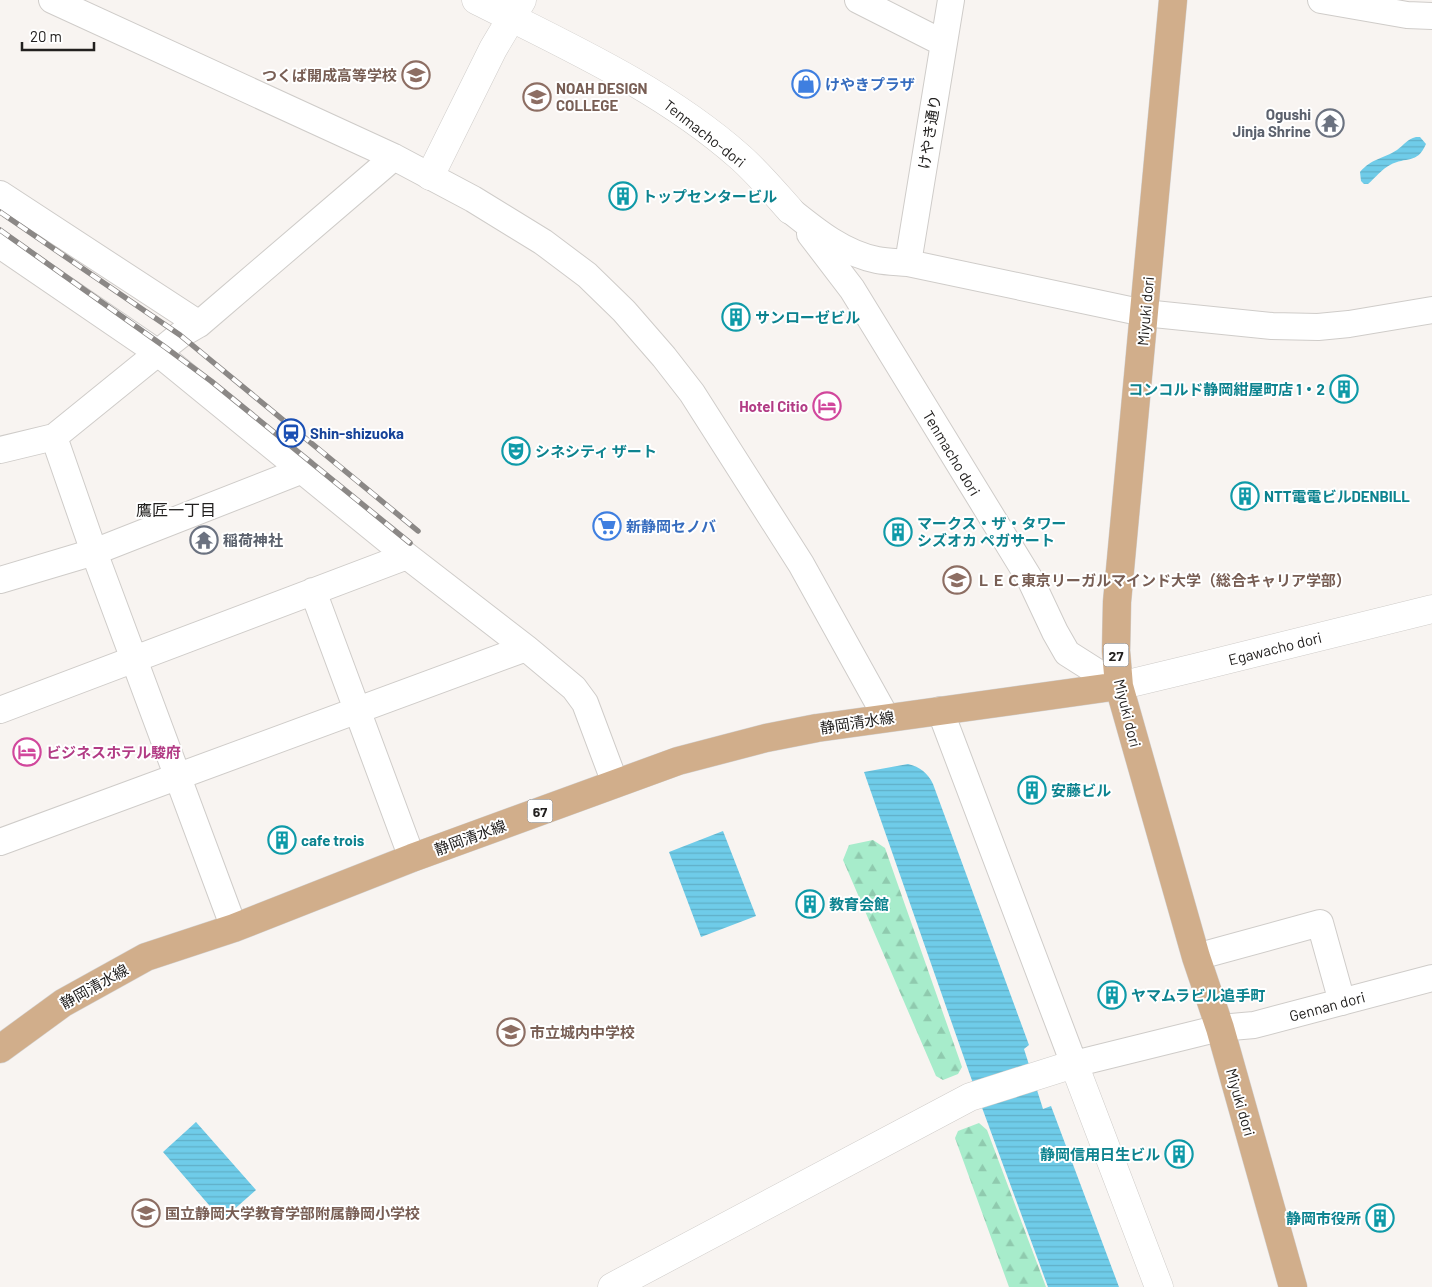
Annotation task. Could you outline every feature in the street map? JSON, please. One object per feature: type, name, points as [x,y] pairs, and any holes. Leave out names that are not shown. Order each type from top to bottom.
[{"type":"main road","name":"Miyuki dori","points":[[1173,0],[1117,602],[1116,651],[1118,686],[1196,957],[1220,1028],[1293,1287]]},
{"type":"main road","name":"静岡清水線","points":[[1,1045],[63,1002],[146,957],[234,928],[412,858],[678,761],[747,742],[817,728],[1118,686]]},
{"type":"street","points":[[52,0],[394,157],[473,199],[535,238],[587,275],[624,311],[692,393],[801,564],[886,717]]},
{"type":"street","name":"Tenmacho-dori","points":[[476,0],[516,9],[672,105],[740,158],[790,210]]},
{"type":"street","points":[[858,0],[944,43]]},
{"type":"street","name":"けやき通り","points":[[908,263],[951,0]]},
{"type":"street","points":[[1321,0],[1407,15],[1432,16]]},
{"type":"street","points":[[430,176],[516,9]]},
{"type":"street","points":[[0,450],[54,437],[180,335],[199,324],[394,157]]},
{"type":"street","points":[[0,194],[199,324]]},
{"type":"street","points":[[790,210],[820,235],[876,260],[908,263],[1144,313],[1272,326],[1318,327],[1432,310]]},
{"type":"street","name":"Tenmacho dori","points":[[790,210],[852,290],[888,346],[1030,581],[1067,653],[1118,686]]},
{"type":"street","points":[[0,245],[158,353],[407,556],[526,648],[574,688],[585,703],[615,784]]},
{"type":"street","points":[[54,437],[94,552],[234,928]]},
{"type":"street","points":[[0,580],[94,552],[303,470]]},
{"type":"street","points":[[0,710],[407,556]]},
{"type":"street","points":[[313,591],[412,858]]},
{"type":"street","name":"Egawacho dori","points":[[1118,686],[1432,609]]},
{"type":"street","points":[[0,842],[526,648]]},
{"type":"street","points":[[940,710],[1159,1287]]},
{"type":"street","points":[[1196,957],[1320,923],[1342,1002]]},
{"type":"street","name":"Gennan dori","points":[[1074,1064],[1220,1028],[1254,1025],[1432,978]]},
{"type":"street","points":[[612,1287],[970,1097],[1074,1064]]},
{"type":"green space","points":[[873,840],[885,848],[962,1067],[958,1074],[943,1080],[936,1076],[843,860],[849,845]]},
{"type":"green space","points":[[979,1123],[987,1130],[1046,1287],[1009,1287],[955,1138],[958,1131]]},
{"type":"water","points":[[1416,137],[1420,137],[1426,144],[1419,155],[1415,158],[1390,165],[1368,184],[1364,184],[1361,181],[1360,172],[1364,167],[1392,153]]},
{"type":"water","points":[[908,764],[923,771],[933,784],[1029,1045],[1024,1049],[1043,1109],[1051,1106],[1119,1287],[1048,1287],[970,1075],[864,772]]},
{"type":"water","points":[[723,831],[756,916],[701,937],[669,852]]},
{"type":"water","points":[[196,1122],[256,1190],[222,1220],[163,1152]]},
{"type":"railway","points":[[0,212],[180,335],[418,531]]},
{"type":"railway","points":[[0,230],[211,381],[410,543]]},
{"type":"place","name":"つくば開成高等学校","points":[[416,75]]},
{"type":"place","name":"けやきプラザ","points":[[806,84]]},
{"type":"place","name":"NOAH DESIGN COLLEGE","points":[[537,97]]},
{"type":"place","name":"Ogushi Jinja Shrine","points":[[1330,123]]},
{"type":"place","name":"トップセンタービル","points":[[623,196]]},
{"type":"place","name":"サンローゼビル","points":[[736,317]]},
{"type":"place","name":"コンコルド静岡紺屋町店 1・2","points":[[1344,389]]},
{"type":"place","name":"Hotel Citio","points":[[827,406]]},
{"type":"place","name":"Shin-shizuoka","points":[[291,433]]},
{"type":"place","name":"シネシティ ザート","points":[[516,451]]},
{"type":"place","name":"NTT電電ビルDENBILL","points":[[1245,496]]},
{"type":"place","name":"新静岡セノバ","points":[[607,526]]},
{"type":"place","name":"マークス・ザ・タワー シズオカ ペガサート","points":[[898,532]]},
{"type":"place","name":"稲荷神社","points":[[204,540]]},
{"type":"place","name":"ＬＥＣ東京リーガルマインド大学（総合キャリア学部）","points":[[957,580]]},
{"type":"place","name":"ビジネスホテル駿府","points":[[27,752]]},
{"type":"place","name":"安藤ビル","points":[[1032,790]]},
{"type":"place","name":"cafe trois","points":[[282,840]]},
{"type":"place","name":"教育会館","points":[[810,904]]},
{"type":"place","name":"ヤマムラビル追手町","points":[[1112,995]]},
{"type":"place","name":"市立城内中学校","points":[[511,1032]]},
{"type":"place","name":"静岡信用日生ビル","points":[[1179,1154]]},
{"type":"place","name":"国立静岡大学教育学部附属静岡小学校","points":[[146,1213]]},
{"type":"place","name":"静岡市役所","points":[[1380,1218]]},
{"type":"district","name":"鷹匠一丁目","points":[[176,509]]}]
